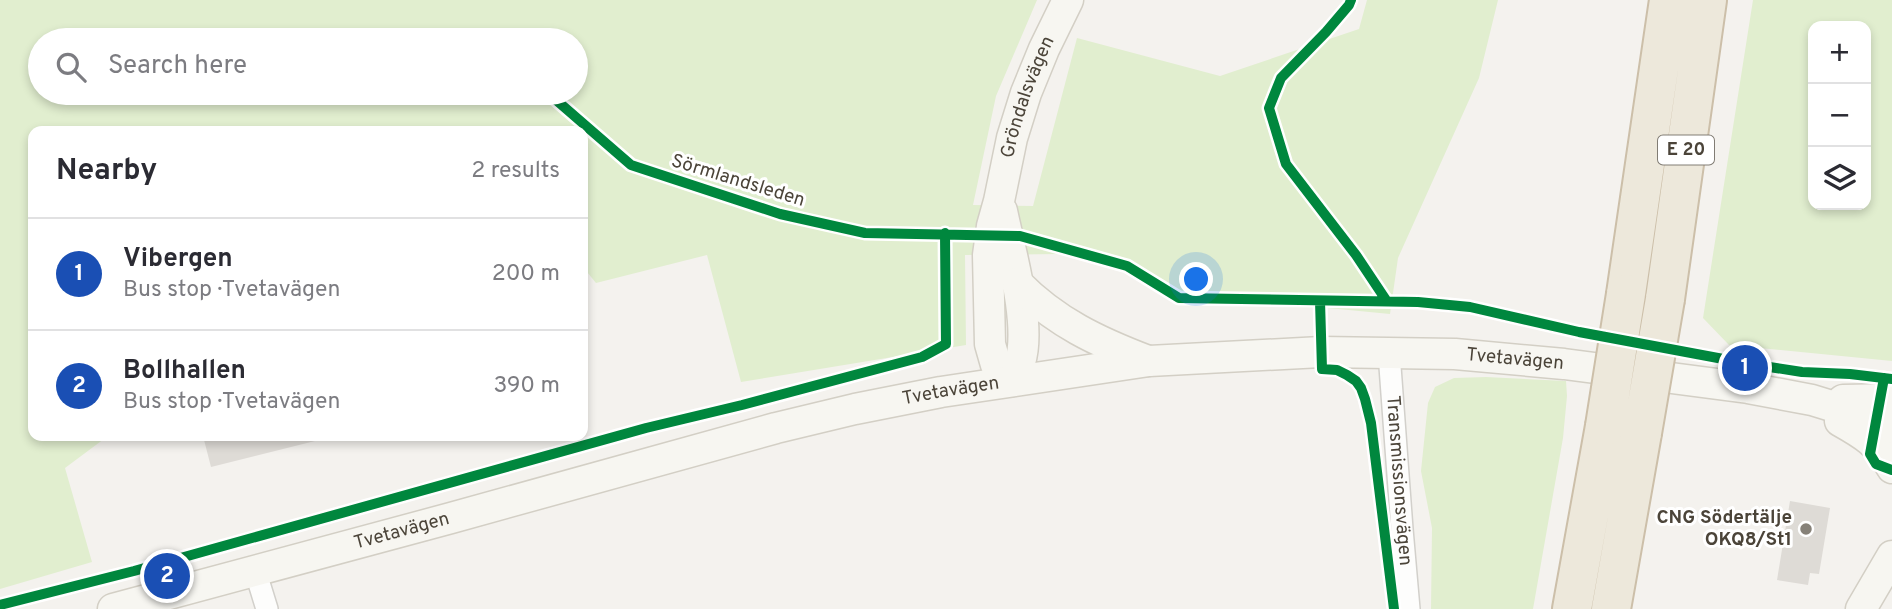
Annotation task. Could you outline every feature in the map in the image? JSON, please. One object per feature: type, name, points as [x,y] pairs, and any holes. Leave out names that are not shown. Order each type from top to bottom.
[{"type":"highway","name":"E 20","points":[[1572,609],[1626,294],[1669,0]]},
{"type":"highway","name":"E 20","points":[[1611,609],[1665,299],[1707,0]]},
{"type":"main road","name":"Gröndalsvägen","points":[[999,201],[1017,283],[1023,341],[1020,362],[1011,381],[996,365],[990,344],[988,255],[992,226],[1012,138],[1026,93],[1068,0]]},
{"type":"main road","points":[[1017,283],[1063,321],[1106,345],[1149,361]]},
{"type":"main road","name":"Tvetavägen","points":[[113,609],[776,428],[855,409],[941,392],[1149,361],[1309,353],[1455,354],[1564,364],[1748,388],[1807,398],[1877,420],[1892,428]]},
{"type":"main road","points":[[1807,398],[1873,441],[1892,468]]},
{"type":"main road","name":"Tvetavägen","points":[[1807,398],[1892,399]]},
{"type":"main road","points":[[1861,609],[1892,556]]},
{"type":"street","name":"Transmissionsvägen","points":[[1389,353],[1409,609]]},
{"type":"street","points":[[255,570],[267,609]]},
{"type":"green space","points":[[0,0],[1037,0],[996,96],[973,205],[1033,206],[1077,38],[1220,76],[1359,29],[1367,0],[1498,0],[1479,78],[1398,258],[1390,314],[1328,308],[1180,305],[1127,273],[1062,254],[965,255],[966,345],[741,382],[707,255],[596,283],[588,273],[588,126],[28,126],[28,441],[101,441],[65,468],[92,562],[0,589]]},
{"type":"green space","points":[[1753,0],[1892,0],[1892,361],[1729,345],[1703,318]]},
{"type":"green space","points":[[1454,378],[1566,381],[1563,438],[1533,609],[1431,609],[1432,528],[1421,471],[1428,403],[1435,387]]},
{"type":"building","points":[[204,441],[315,441],[211,467]]},
{"type":"building","name":"CNG Södertälje OKQ8/St1","points":[[1790,501],[1830,508],[1819,574],[1810,573],[1808,585],[1777,580]]},
{"type":"cycle path","points":[[1351,0],[1326,32],[1281,78],[1269,108],[1286,164],[1356,255],[1386,300]]},
{"type":"cycle path","name":"Sörmlandsleden","points":[[562,105],[586,126]]},
{"type":"cycle path","name":"Sörmlandsleden","points":[[588,128],[631,165],[780,214],[865,233],[1020,236],[1127,266],[1179,298],[1418,302],[1470,307],[1579,332],[1750,364],[1802,372],[1892,379]]},
{"type":"cycle path","points":[[0,605],[134,571],[646,428],[922,357],[946,344],[945,233]]},
{"type":"cycle path","points":[[1320,301],[1322,369],[1337,370],[1356,381],[1365,399],[1371,423],[1394,609]]},
{"type":"cycle path","points":[[1884,378],[1870,454],[1876,464],[1892,470]]},
{"type":"place","name":"Vibergen","points":[[1745,368]]},
{"type":"place","name":"CNG Södertälje OKQ8/St1","points":[[1806,529]]},
{"type":"place","name":"Bollhallen","points":[[167,576]]}]
